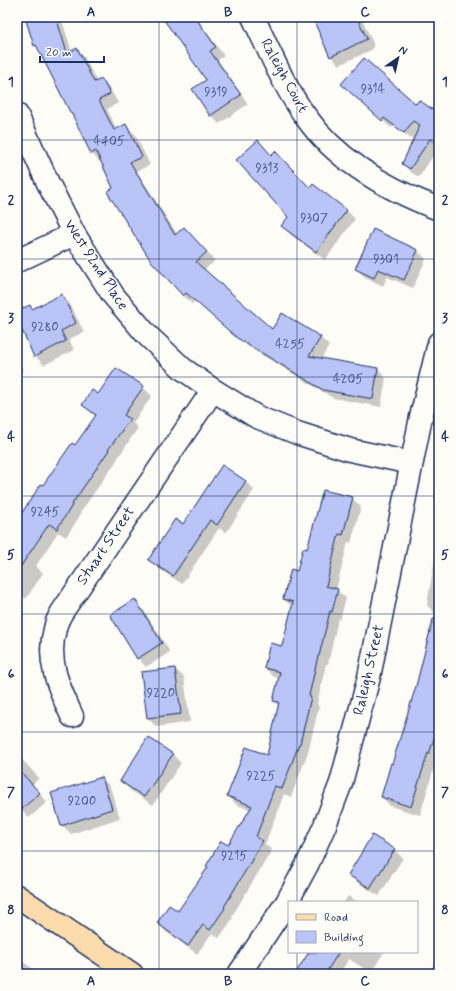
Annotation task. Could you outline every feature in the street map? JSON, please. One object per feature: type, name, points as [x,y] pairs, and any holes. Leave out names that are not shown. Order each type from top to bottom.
[{"type":"main road","points":[[17,896],[132,974]]},
{"type":"street","name":"Raleigh Court","points":[[253,17],[288,88],[306,117],[321,135],[347,159],[389,187],[411,198],[439,209]]},
{"type":"street","name":"West 92nd Place","points":[[17,115],[48,183],[74,234],[113,295],[147,335],[183,369],[213,390],[257,417],[297,433],[350,450],[411,463]]},
{"type":"street","points":[[17,261],[74,234]]},
{"type":"street","name":"Raleigh Street","points":[[239,974],[287,902],[308,863],[325,825],[341,783],[370,678],[420,417],[439,343]]},
{"type":"street","name":"Stuart Street","points":[[72,716],[58,686],[52,663],[55,629],[62,612],[213,390]]},
{"type":"building","points":[[25,17],[56,17],[67,53],[77,48],[94,82],[102,79],[110,94],[99,100],[114,130],[126,124],[142,157],[130,162],[175,235],[184,227],[207,252],[196,262],[272,329],[282,313],[321,337],[309,356],[378,368],[373,399],[323,390],[237,338],[186,293],[183,296],[151,261],[107,192],[113,188],[96,151],[91,154],[36,45],[34,46]]},
{"type":"building","points":[[162,17],[195,17],[216,47],[210,51],[241,95],[210,116],[192,89],[206,80]]},
{"type":"building","points":[[312,17],[357,17],[367,39],[330,57]]},
{"type":"building","points":[[364,58],[416,104],[419,100],[439,114],[439,145],[430,139],[410,169],[402,164],[420,125],[413,121],[404,133],[384,118],[382,121],[341,84]]},
{"type":"building","points":[[258,140],[271,155],[275,151],[310,188],[313,184],[347,210],[316,252],[281,226],[288,217],[236,160]]},
{"type":"building","points":[[373,229],[418,250],[404,280],[378,269],[374,278],[355,269]]},
{"type":"building","points":[[62,294],[76,323],[61,331],[66,341],[34,357],[17,319],[17,311],[30,305],[32,309]]},
{"type":"building","points":[[116,368],[144,386],[124,415],[130,419],[72,504],[57,529],[49,524],[17,572],[17,520],[41,484],[43,485],[72,443],[75,445],[96,415],[82,405],[92,390],[98,394]]},
{"type":"building","points":[[222,465],[246,481],[217,525],[210,520],[173,576],[148,560],[175,519],[183,524]]},
{"type":"building","points":[[323,490],[353,497],[343,535],[339,534],[326,586],[338,589],[332,612],[330,611],[318,656],[309,696],[311,697],[300,744],[282,789],[275,786],[256,837],[263,841],[224,907],[225,908],[210,930],[203,925],[188,946],[157,923],[169,905],[178,911],[208,867],[206,866],[221,841],[228,845],[252,806],[227,796],[246,747],[267,755],[279,702],[273,701],[280,672],[264,668],[270,643],[282,646],[293,602],[283,599],[291,569],[297,571],[303,548],[307,549]]},
{"type":"building","points":[[135,599],[162,643],[137,659],[110,615]]},
{"type":"building","points":[[433,619],[439,620],[439,723],[411,807],[381,797],[416,686]]},
{"type":"building","points":[[175,668],[181,714],[147,718],[141,672]]},
{"type":"building","points":[[148,737],[173,754],[144,797],[120,781]]},
{"type":"building","points":[[17,768],[40,793],[17,813]]},
{"type":"building","points":[[102,777],[112,809],[61,826],[51,793]]},
{"type":"building","points":[[372,835],[395,849],[370,888],[348,875]]},
{"type":"building","points":[[308,953],[338,953],[325,974],[295,974]]}]
